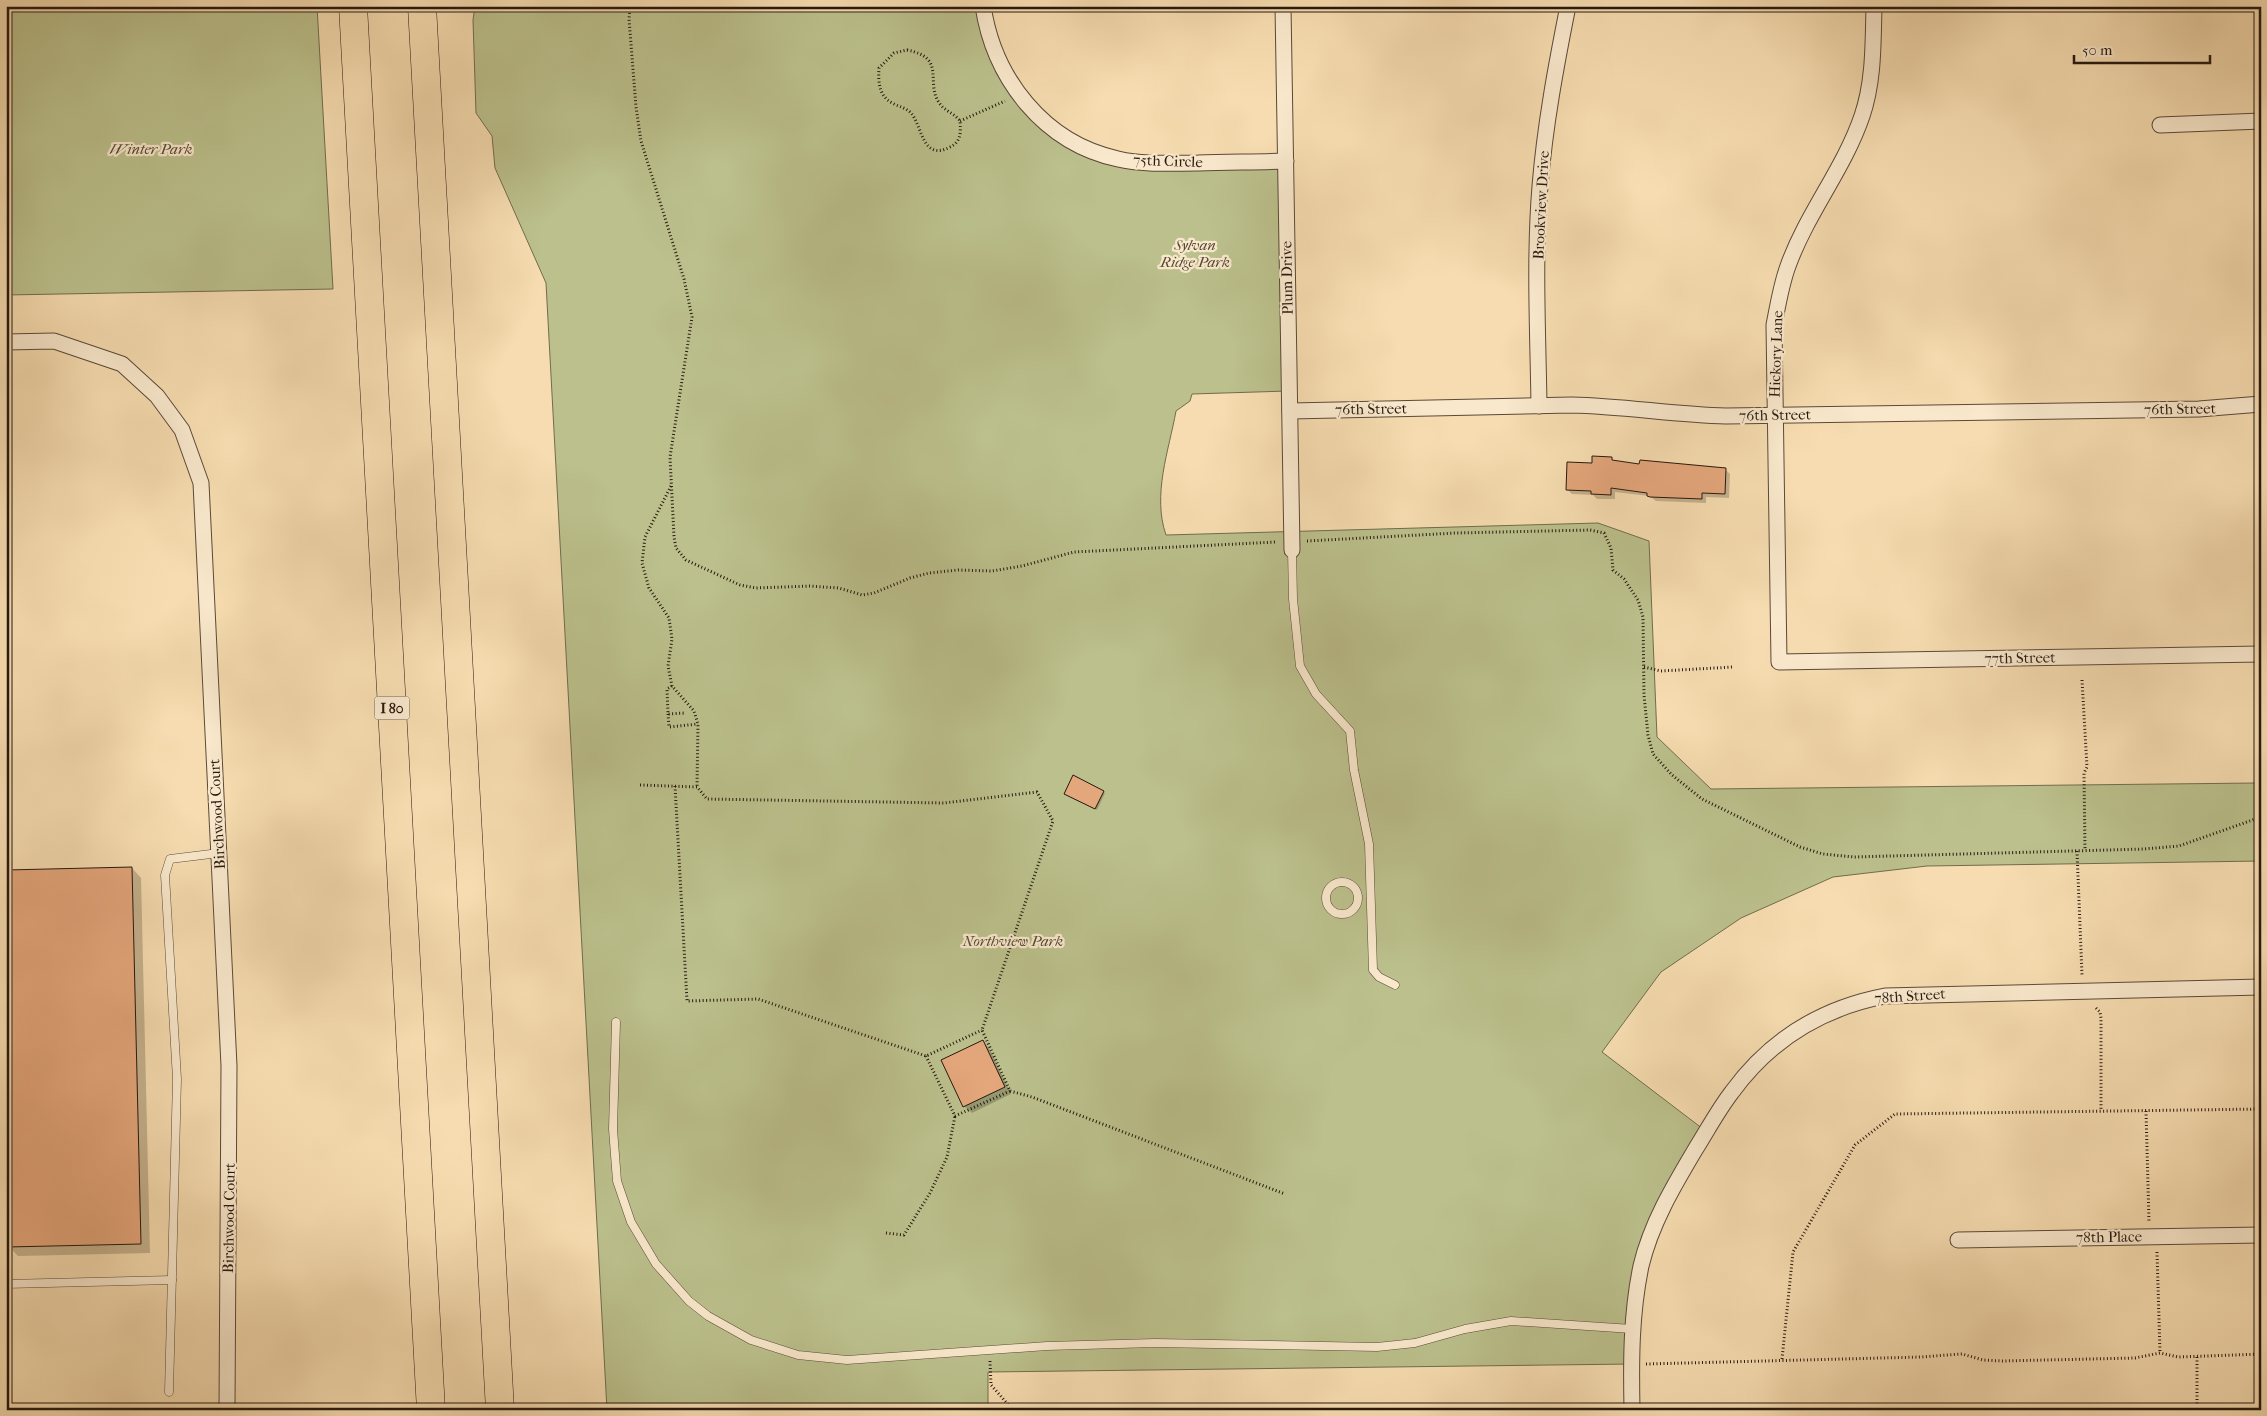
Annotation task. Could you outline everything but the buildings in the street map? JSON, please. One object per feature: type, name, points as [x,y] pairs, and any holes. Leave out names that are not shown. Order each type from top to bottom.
[{"type":"highway","name":"I 80","points":[[353,6],[431,1410]]},
{"type":"highway","points":[[422,6],[500,1410]]},
{"type":"street","name":"75th Circle","points":[[983,6],[986,26],[994,51],[1004,74],[1018,93],[1042,120],[1064,136],[1090,150],[1117,159],[1161,164],[1286,161]]},
{"type":"street","name":"Plum Drive","points":[[1283,6],[1292,550]]},
{"type":"street","name":"Brookview Drive","points":[[1539,406],[1537,257],[1540,186],[1547,121],[1568,6]]},
{"type":"street","name":"Hickory Lane","points":[[1778,662],[1774,340],[1779,293],[1800,236],[1849,147],[1862,116],[1869,87],[1872,60],[1874,6]]},
{"type":"street","points":[[2160,125],[2261,121]]},
{"type":"street","name":"Birchwood Court","points":[[6,342],[54,341],[92,352],[122,364],[157,396],[182,430],[201,484],[229,1066],[227,1410]]},
{"type":"street","name":"76th Street","points":[[1290,411],[1602,406],[1691,415],[1775,415],[2199,409],[2261,404]]},
{"type":"street","name":"77th Street","points":[[1778,662],[2261,654]]},
{"type":"street","name":"78th Street","points":[[1632,1329],[1635,1299],[1642,1264],[1652,1231],[1666,1198],[1732,1092],[1762,1056],[1798,1028],[1862,1000],[1885,996],[2261,987]]},
{"type":"street","name":"78th Place","points":[[1958,1240],[2261,1235]]},
{"type":"street","points":[[1632,1329],[1632,1410]]},
{"type":"lane","points":[[1292,550],[1293,598],[1300,666],[1316,694],[1350,731],[1354,770],[1369,844],[1369,897],[1373,970],[1379,977],[1395,985]]},
{"type":"lane","points":[[170,1392],[177,1079],[165,875],[170,859],[219,853]]},
{"type":"lane","points":[[1347,882],[1357,891],[1358,898],[1353,910],[1343,914],[1332,911],[1326,895],[1334,884],[1347,882]]},
{"type":"lane","points":[[1358,898],[1369,897]]},
{"type":"lane","points":[[616,1022],[613,1129],[617,1181],[631,1222],[656,1264],[689,1301],[708,1316],[751,1340],[798,1355],[847,1360],[1047,1346],[1155,1343],[1377,1347],[1415,1343],[1465,1330],[1511,1321],[1632,1329]]},
{"type":"lane","points":[[6,1284],[172,1280]]},
{"type":"path","points":[[900,51],[920,53],[934,70],[935,89],[939,103],[960,121],[961,131],[955,144],[942,150],[930,147],[923,140],[909,111],[890,101],[880,89],[878,83],[879,68],[884,62],[900,51]]},
{"type":"path","points":[[960,121],[1003,103],[1018,93]]},
{"type":"path","points":[[670,486],[645,537],[642,563],[649,588],[669,618],[672,639],[668,666],[672,686],[694,711],[698,724],[697,787],[708,799],[944,803],[1037,792],[1053,821],[982,1030],[1010,1091]]},
{"type":"path","points":[[1644,667],[1661,671],[1734,667]]},
{"type":"path","points":[[2082,680],[2087,767],[2084,773],[2085,850]]},
{"type":"path","points":[[672,686],[667,689],[669,727],[698,724]]},
{"type":"path","points":[[668,714],[685,713]]},
{"type":"path","points":[[640,785],[697,787]]},
{"type":"path","points":[[676,786],[687,1001],[758,999],[926,1056],[982,1030]]},
{"type":"path","points":[[2077,851],[2089,990],[2101,1018],[2102,1110]]},
{"type":"path","points":[[886,1233],[904,1234],[930,1193],[947,1157],[955,1116],[926,1056]]},
{"type":"path","points":[[955,1116],[1010,1091],[1032,1097],[1286,1194]]},
{"type":"path","points":[[1782,1359],[1793,1252],[1855,1145],[1895,1114],[2261,1109]]},
{"type":"path","points":[[2146,1111],[2160,1353]]},
{"type":"path","points":[[989,1350],[991,1386],[1013,1410]]},
{"type":"path","points":[[1632,1364],[1921,1357],[1962,1354],[1983,1360],[2135,1358],[2160,1353],[2178,1358],[2261,1354]]},
{"type":"path","points":[[2197,1357],[2197,1410]]},
{"type":"green space","name":"Winter Park","points":[[6,6],[317,6],[333,289],[6,295]]},
{"type":"green space","name":"Northview Park","points":[[475,6],[983,6],[986,26],[1042,120],[1117,159],[1286,161],[1288,391],[1192,394],[1190,401],[1176,411],[1161,488],[1162,520],[1166,535],[1598,523],[1649,541],[1657,737],[1711,789],[2256,783],[2261,784],[2261,861],[1927,866],[1833,877],[1741,918],[1661,972],[1602,1052],[1707,1132],[1652,1231],[1632,1364],[988,1372],[988,1410],[607,1410],[546,283],[495,168],[492,136],[476,113],[473,20]]},
{"type":"park label","name":"Sylvan Ridge Park","points":[[1195,254]]}]
